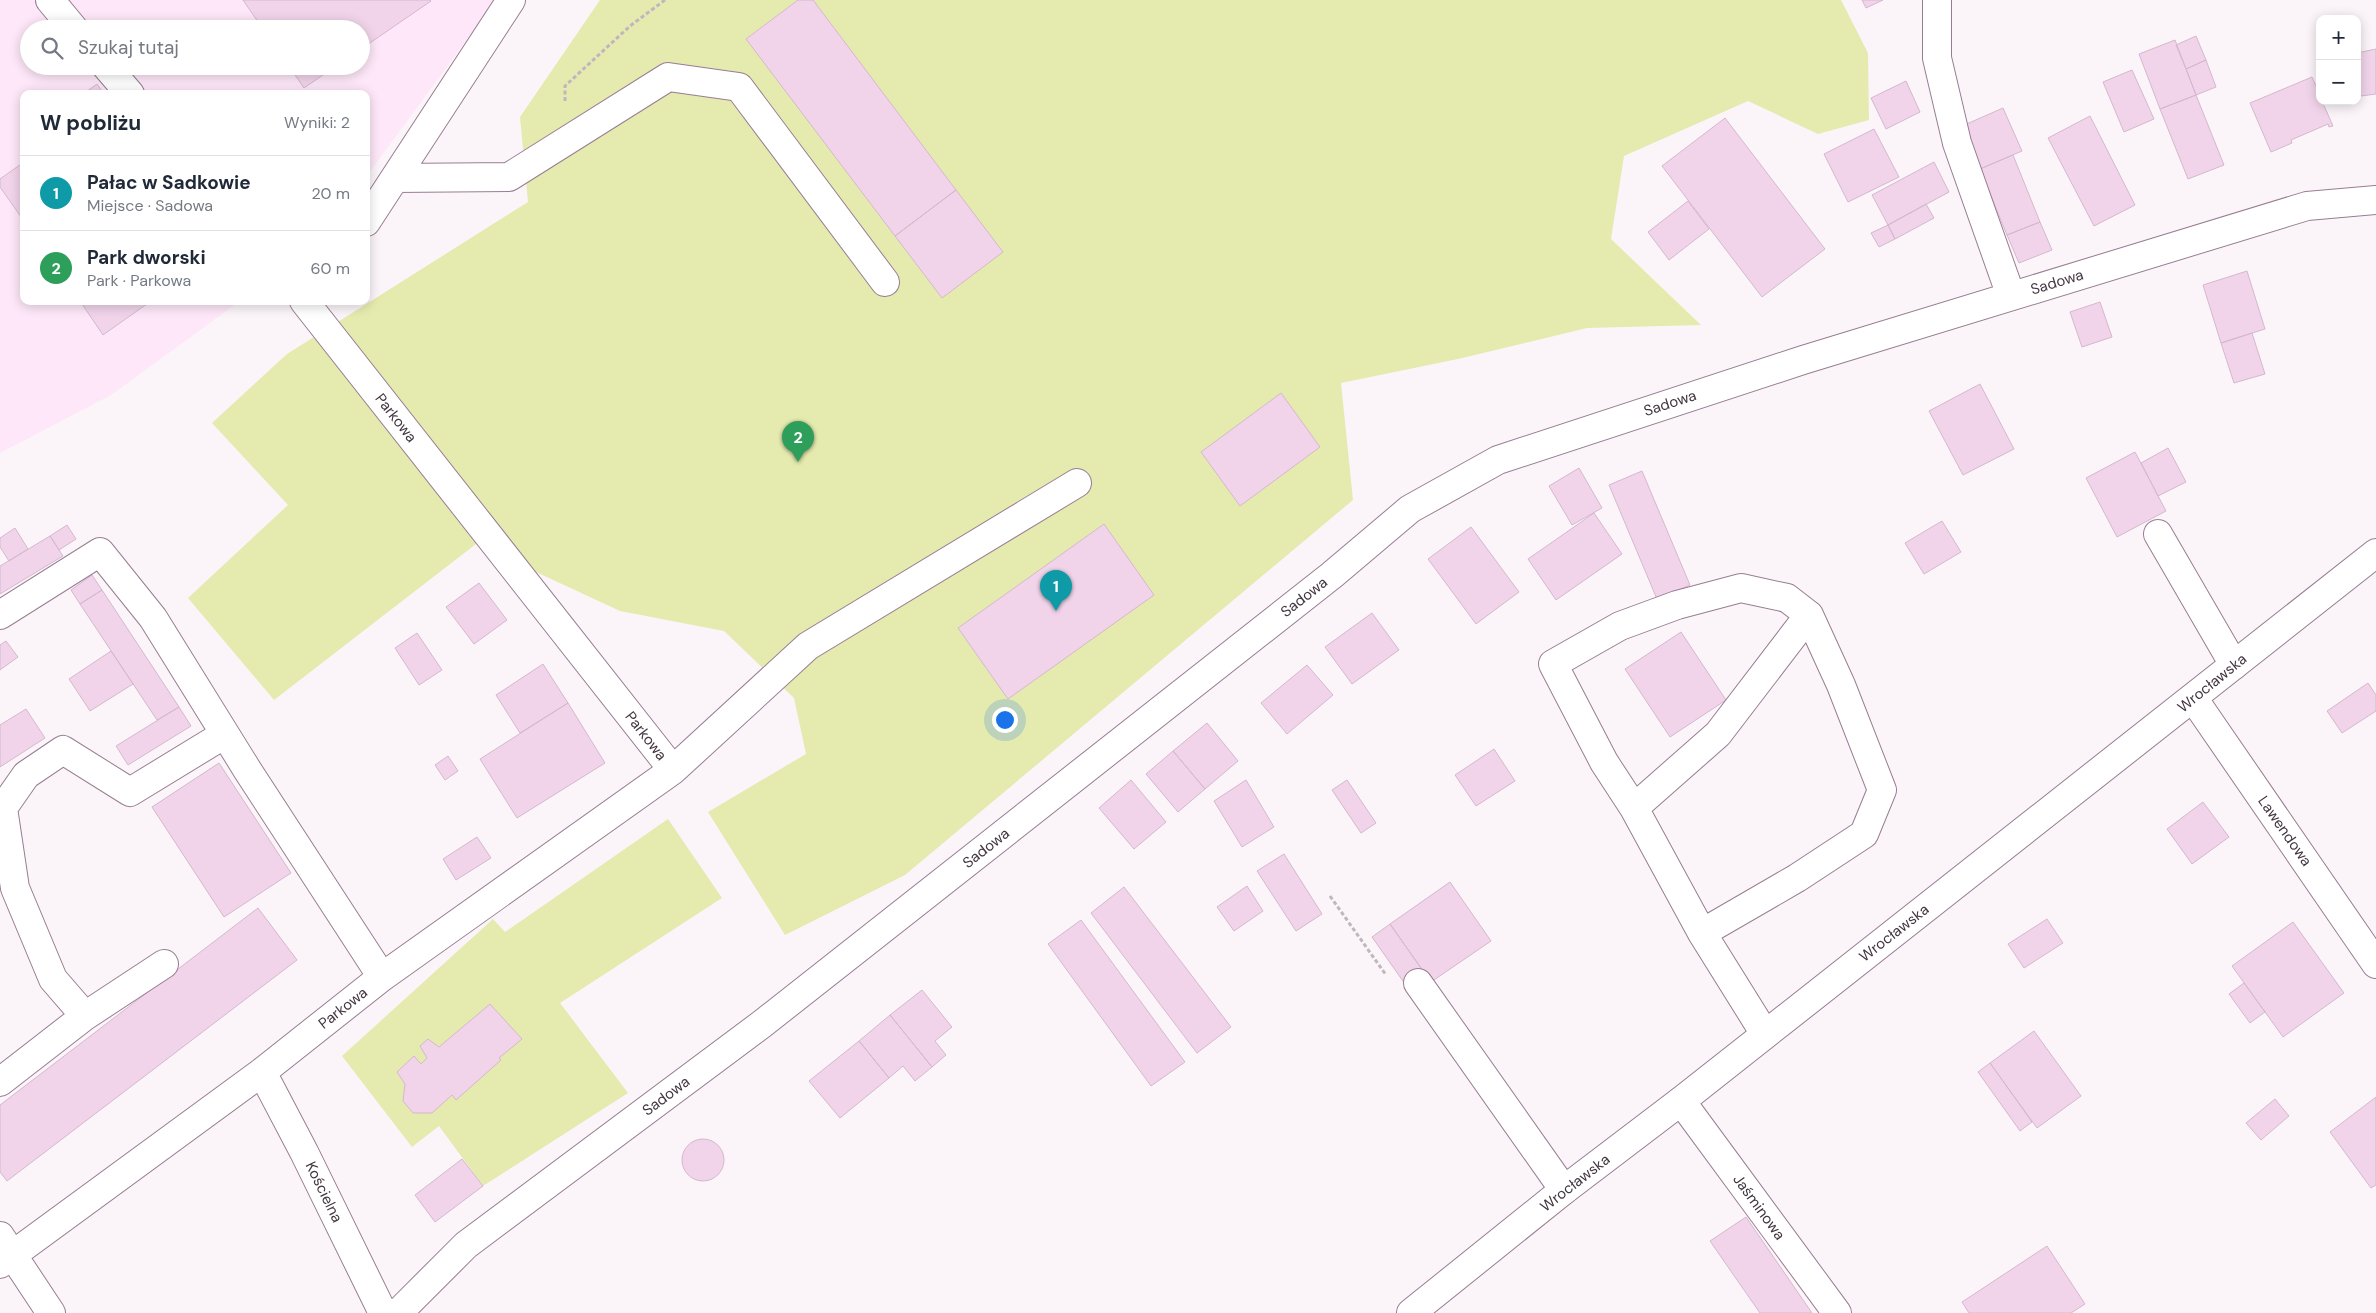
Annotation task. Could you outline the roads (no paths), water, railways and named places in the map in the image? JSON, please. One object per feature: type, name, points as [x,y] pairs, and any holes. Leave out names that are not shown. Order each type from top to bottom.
[{"type":"street","points":[[50,0],[67,20]]},
{"type":"street","points":[[370,216],[511,0]]},
{"type":"street","points":[[1937,0],[1937,58],[1957,143],[2011,296]]},
{"type":"street","points":[[114,75],[127,90]]},
{"type":"street","points":[[395,178],[509,177],[668,77],[739,87],[885,282]]},
{"type":"street","name":"Sadowa","points":[[398,1313],[466,1245],[770,1018],[1332,575],[1410,509],[1498,460],[1812,357],[2307,206],[2376,200]]},
{"type":"street","name":"Parkowa","points":[[3,1252],[262,1072],[382,977],[673,770],[308,305]]},
{"type":"street","points":[[673,770],[808,646],[1077,483]]},
{"type":"street","points":[[2158,534],[2234,665]]},
{"type":"street","points":[[0,615],[100,552],[153,618],[225,734],[382,977]]},
{"type":"street","name":"Wrocławska","points":[[1411,1313],[1564,1190],[2193,698],[2376,552]]},
{"type":"street","points":[[1702,933],[1797,878],[1864,834],[1882,790],[1842,685],[1809,615],[1787,598],[1741,588],[1676,605],[1620,626],[1552,664],[1604,762],[1634,808],[1702,933],[1765,1034]]},
{"type":"street","points":[[1634,808],[1718,734],[1809,615]]},
{"type":"street","name":"Lawendowa","points":[[2193,698],[2376,964]]},
{"type":"street","points":[[85,1016],[53,979],[15,888],[3,808],[26,775],[63,750],[130,792],[225,734]]},
{"type":"street","points":[[0,1082],[85,1016],[164,964]]},
{"type":"street","points":[[1418,983],[1564,1190]]},
{"type":"street","name":"Kościelna","points":[[262,1072],[304,1152],[383,1313]]},
{"type":"street","name":"Jaśminowa","points":[[1681,1100],[1837,1313]]},
{"type":"street","points":[[3,1252],[51,1313]]},
{"type":"place","name":"Park dworski","points":[[798,462]]},
{"type":"place","name":"Pałac w Sadkowie","points":[[1056,611]]}]
